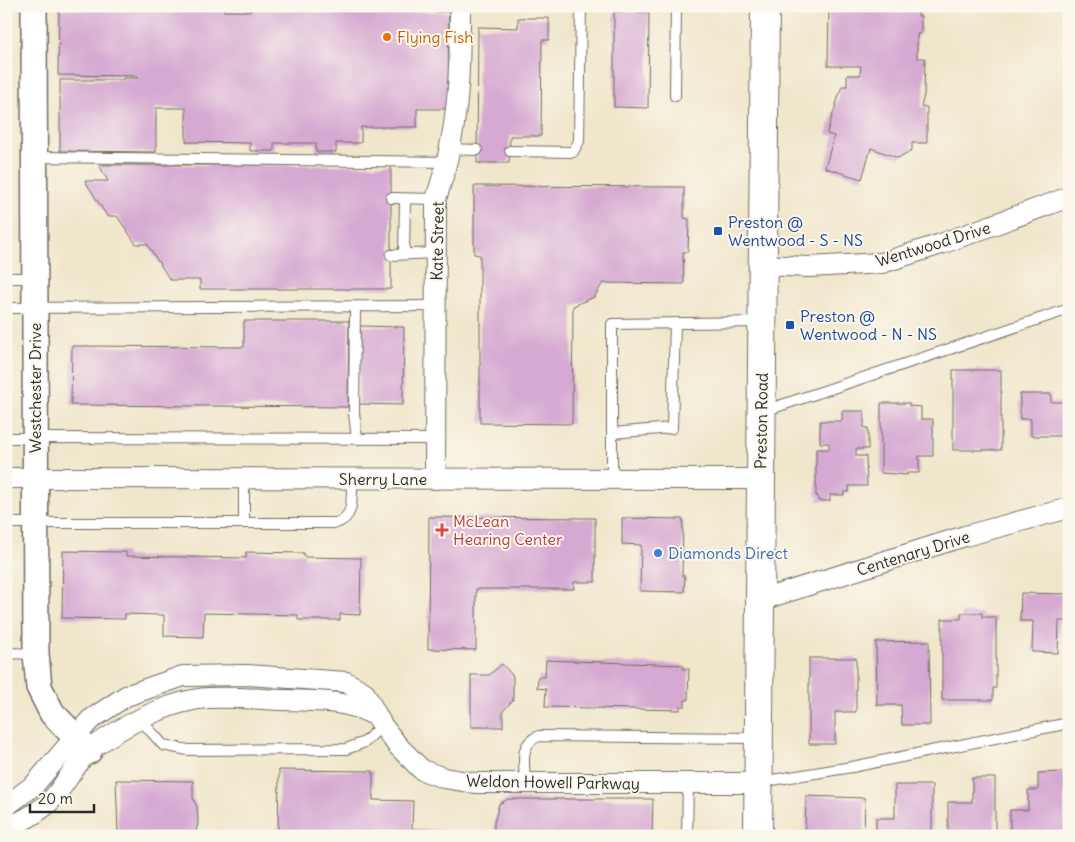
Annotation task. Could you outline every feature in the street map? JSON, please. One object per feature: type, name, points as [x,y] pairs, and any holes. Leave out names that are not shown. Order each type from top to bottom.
[{"type":"main road","name":"Preston Road","points":[[758,836],[758,601],[765,6]]},
{"type":"street","name":"Westchester Drive","points":[[34,6],[36,654],[39,687],[52,713],[81,743]]},
{"type":"street","name":"Kate Street","points":[[435,478],[436,199],[450,155],[458,93],[460,6]]},
{"type":"street","name":"Wentwood Drive","points":[[763,265],[809,267],[882,263],[1069,198]]},
{"type":"street","name":"Sherry Lane","points":[[6,478],[760,478]]},
{"type":"street","name":"Centenary Drive","points":[[758,601],[966,536],[1069,508]]},
{"type":"street","name":"Weldon Howell Parkway","points":[[6,828],[32,814],[53,798],[81,743],[90,720],[126,696],[149,686],[183,676],[247,675],[346,682],[364,692],[378,720],[398,746],[422,770],[444,778],[475,784],[758,783]]},
{"type":"street","points":[[149,686],[149,714]]},
{"type":"street","name":"Weldon Howell Parkway","points":[[6,806],[81,743],[149,714],[207,698],[334,702],[357,706],[378,720]]},
{"type":"lane","points":[[510,151],[573,152],[578,142],[581,6]]},
{"type":"lane","points":[[674,96],[676,6]]},
{"type":"lane","points":[[35,157],[450,155],[478,150]]},
{"type":"lane","points":[[391,198],[436,199]]},
{"type":"lane","points":[[404,254],[405,198]]},
{"type":"lane","points":[[391,254],[436,254]]},
{"type":"lane","points":[[6,278],[35,278]]},
{"type":"lane","points":[[6,308],[436,306]]},
{"type":"lane","points":[[355,307],[354,413],[357,439]]},
{"type":"lane","points":[[761,412],[1069,309]]},
{"type":"lane","points":[[612,478],[612,324],[762,322]]},
{"type":"lane","points":[[612,433],[672,428],[675,324]]},
{"type":"lane","points":[[6,438],[435,439]]},
{"type":"lane","points":[[244,478],[244,522]]},
{"type":"lane","points":[[6,523],[336,523],[344,521],[351,512],[352,478]]},
{"type":"lane","points":[[6,653],[36,654]]},
{"type":"lane","points":[[149,714],[163,745],[188,750],[346,749],[365,742],[378,720]]},
{"type":"lane","points":[[758,783],[852,767],[1069,724]]},
{"type":"lane","points":[[525,784],[525,746],[529,740],[539,736],[758,738]]},
{"type":"lane","points":[[687,836],[688,783]]},
{"type":"building","points":[[159,6],[224,6],[224,11],[251,11],[251,6],[389,6],[389,12],[449,12],[448,109],[417,109],[417,127],[361,127],[361,143],[336,143],[336,152],[316,152],[316,143],[274,143],[274,151],[250,151],[250,143],[186,142],[186,108],[156,108],[156,152],[60,151],[60,80],[123,80],[123,78],[139,78],[139,76],[58,75],[59,9],[159,10]]},
{"type":"building","points":[[829,6],[923,6],[923,12],[918,12],[918,16],[921,16],[921,34],[917,34],[917,58],[925,58],[924,95],[921,107],[927,107],[927,143],[912,143],[912,150],[898,158],[871,148],[862,179],[825,168],[834,136],[827,134],[827,132],[842,86],[847,86],[847,75],[860,75],[861,66],[828,66]]},
{"type":"building","points":[[614,12],[649,12],[648,108],[614,107]]},
{"type":"building","points":[[518,18],[549,18],[549,40],[542,40],[541,136],[510,136],[509,163],[477,163],[478,27],[518,28]]},
{"type":"building","points":[[99,165],[391,165],[391,289],[200,289],[200,280],[170,280],[147,244],[136,244],[117,216],[107,216],[85,181],[108,181]]},
{"type":"building","points":[[474,186],[684,187],[684,218],[689,219],[688,252],[683,252],[684,284],[603,283],[594,297],[573,306],[572,424],[480,423],[480,255],[474,254]]},
{"type":"building","points":[[244,321],[349,321],[348,407],[71,405],[72,346],[244,347]]},
{"type":"building","points":[[360,326],[404,327],[403,405],[359,404]]},
{"type":"building","points":[[953,370],[1001,370],[1001,450],[953,450]]},
{"type":"building","points":[[1020,394],[1051,394],[1051,402],[1069,402],[1069,436],[1031,436],[1031,419],[1020,419]]},
{"type":"building","points":[[881,403],[909,403],[909,406],[921,407],[921,419],[933,419],[933,456],[919,456],[919,473],[907,473],[907,475],[881,473]]},
{"type":"building","points":[[842,411],[864,411],[864,428],[868,428],[868,449],[856,449],[856,456],[866,456],[867,486],[849,486],[849,492],[844,492],[844,495],[830,495],[830,501],[818,501],[818,496],[816,496],[816,449],[829,449],[829,443],[820,443],[820,421],[842,421]]},
{"type":"building","points":[[429,517],[595,518],[595,582],[574,582],[574,589],[476,589],[476,650],[428,649]]},
{"type":"building","points":[[622,518],[683,519],[682,576],[685,576],[684,592],[640,591],[641,545],[622,544]]},
{"type":"building","points":[[63,551],[126,552],[126,556],[246,558],[246,552],[304,553],[304,557],[361,558],[360,615],[340,614],[340,620],[298,620],[298,615],[204,613],[203,637],[164,636],[164,615],[125,614],[125,619],[62,618]]},
{"type":"building","points":[[1021,593],[1069,594],[1069,621],[1059,621],[1058,653],[1032,652],[1033,621],[1020,621]]},
{"type":"building","points":[[961,613],[982,613],[982,617],[996,617],[996,688],[993,688],[993,700],[942,700],[942,619],[961,619]]},
{"type":"building","points":[[929,641],[930,725],[902,725],[901,705],[877,705],[876,642]]},
{"type":"building","points":[[809,658],[856,658],[856,712],[835,712],[835,744],[809,744]]},
{"type":"building","points":[[546,660],[683,665],[683,669],[689,669],[688,700],[685,700],[685,706],[680,706],[680,710],[545,707],[546,689],[537,688],[538,677],[545,677]]},
{"type":"building","points":[[502,664],[513,676],[513,700],[503,711],[503,727],[471,727],[471,675],[489,675]]},
{"type":"building","points":[[279,770],[373,771],[373,800],[413,801],[412,829],[442,830],[441,836],[278,836]]},
{"type":"building","points":[[1064,772],[1065,836],[1010,836],[1010,810],[1028,810],[1028,790],[1038,790],[1038,773]]},
{"type":"building","points":[[972,778],[995,778],[995,836],[948,836],[948,802],[972,802]]},
{"type":"building","points":[[116,780],[193,781],[193,798],[197,807],[198,823],[195,836],[123,836],[118,832]]},
{"type":"building","points":[[895,785],[932,785],[932,836],[876,836],[876,818],[895,818]]},
{"type":"building","points":[[806,796],[865,798],[864,836],[805,836]]},
{"type":"building","points":[[508,799],[653,799],[652,836],[494,836],[494,823],[499,804]]},
{"type":"place","name":"Flying Fish","points":[[387,37]]},
{"type":"place","name":"Preston @ Wentwood - S - NS","points":[[718,231]]},
{"type":"place","name":"Preston @ Wentwood - N - NS","points":[[790,325]]},
{"type":"place","name":"McLean Hearing Center","points":[[442,530]]},
{"type":"place","name":"Diamonds Direct","points":[[658,553]]}]
